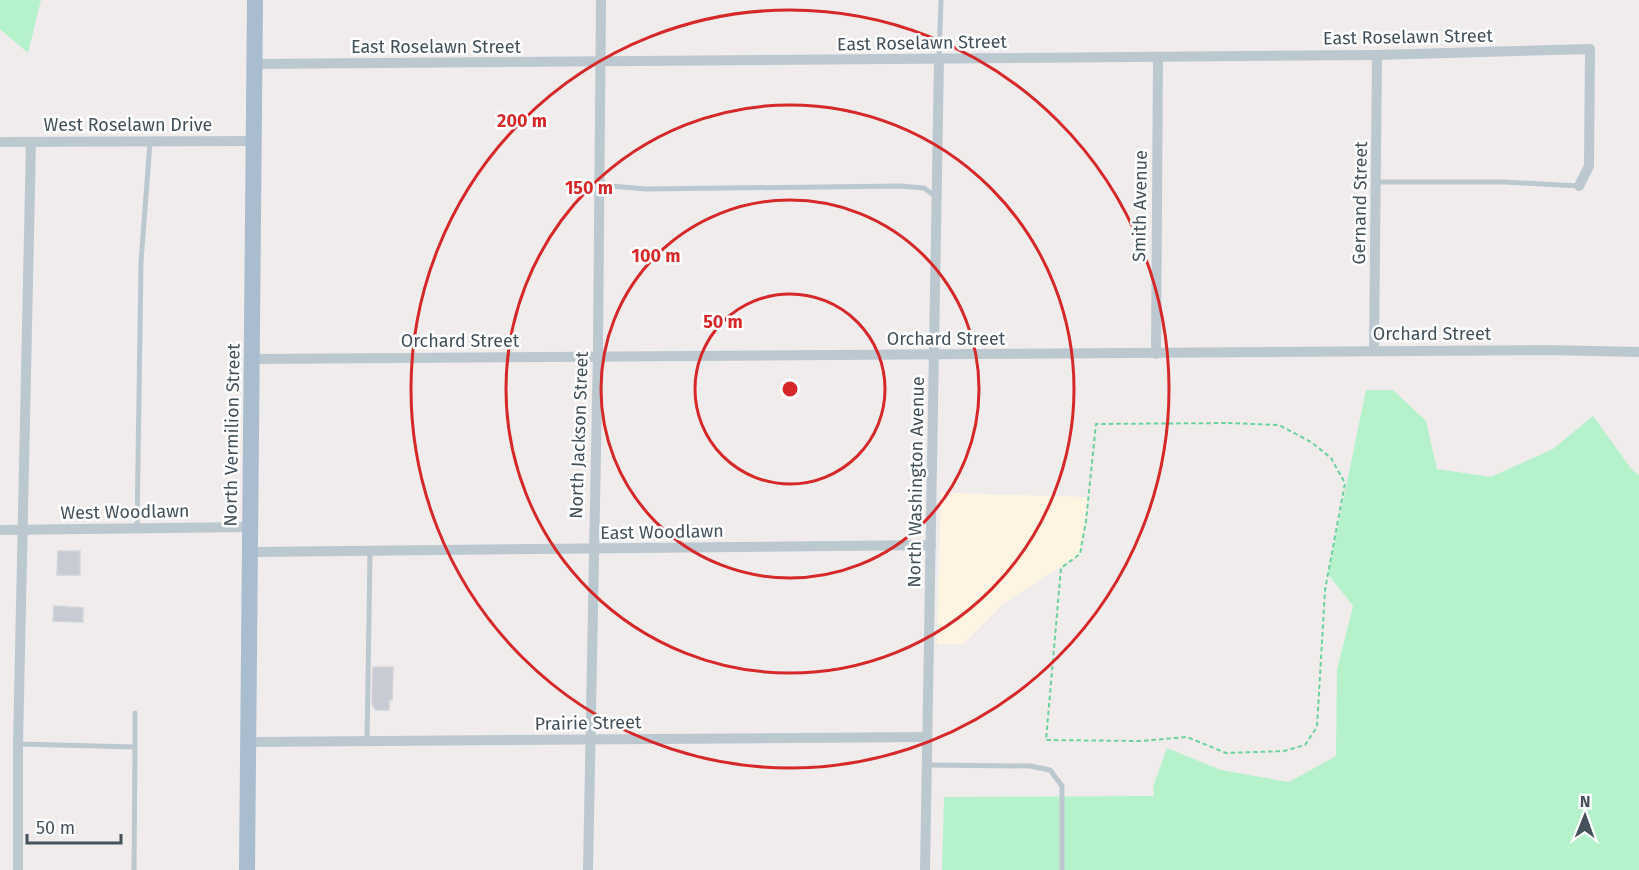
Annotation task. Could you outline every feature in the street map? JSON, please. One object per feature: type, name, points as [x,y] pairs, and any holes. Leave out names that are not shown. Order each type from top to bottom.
[{"type":"main road","name":"North Vermilion Street","points":[[247,870],[255,0]]},
{"type":"street","name":"North Jackson Street","points":[[588,870],[601,0]]},
{"type":"street","name":"East Roselawn Street","points":[[254,64],[1377,55],[1590,49],[1589,166],[1579,186]]},
{"type":"street","name":"Gernand Street","points":[[1374,351],[1378,182],[1377,55]]},
{"type":"street","name":"Smith Avenue","points":[[1156,354],[1158,57]]},
{"type":"street","name":"North Washington Avenue","points":[[925,870],[939,59]]},
{"type":"street","name":"West Roselawn Drive","points":[[0,142],[255,141]]},
{"type":"street","points":[[18,870],[18,744],[25,530],[31,142]]},
{"type":"street","name":"Orchard Street","points":[[253,359],[1639,351]]},
{"type":"street","name":"West Woodlawn","points":[[0,530],[251,527]]},
{"type":"street","name":"East Woodlawn","points":[[250,552],[931,545]]},
{"type":"street","name":"Prairie Street","points":[[249,742],[927,737]]},
{"type":"lane","points":[[939,59],[941,0]]},
{"type":"lane","points":[[136,529],[141,262],[150,142]]},
{"type":"lane","points":[[1378,182],[1504,182],[1579,186]]},
{"type":"lane","points":[[599,185],[646,189],[900,186],[924,188],[937,197]]},
{"type":"lane","points":[[367,742],[370,551]]},
{"type":"lane","points":[[134,870],[135,713]]},
{"type":"lane","points":[[18,744],[135,747]]},
{"type":"lane","points":[[927,765],[1030,766],[1050,770],[1062,786],[1062,870]]},
{"type":"path","points":[[1228,423],[1279,425],[1311,442],[1331,458],[1345,483],[1325,590],[1317,727],[1305,745],[1284,751],[1226,753],[1187,737],[1116,741],[1046,740],[1061,568],[1080,554],[1086,521],[1096,424],[1228,423]]},
{"type":"shaded area","points":[[941,493],[1088,497],[1080,554],[1004,603],[963,644],[937,644]]},
{"type":"green space","points":[[0,0],[41,0],[28,53],[0,29]]},
{"type":"green space","points":[[1366,390],[1393,390],[1426,421],[1437,469],[1491,477],[1553,449],[1593,416],[1633,471],[1639,475],[1639,870],[942,870],[944,797],[1154,796],[1153,787],[1167,748],[1221,770],[1289,782],[1336,756],[1337,669],[1353,606],[1328,574]]},
{"type":"building","points":[[58,551],[80,551],[80,575],[57,575]]},
{"type":"building","points":[[54,606],[83,608],[83,622],[53,621]]},
{"type":"building","points":[[373,667],[393,667],[392,700],[389,700],[389,710],[376,710],[372,704]]}]
